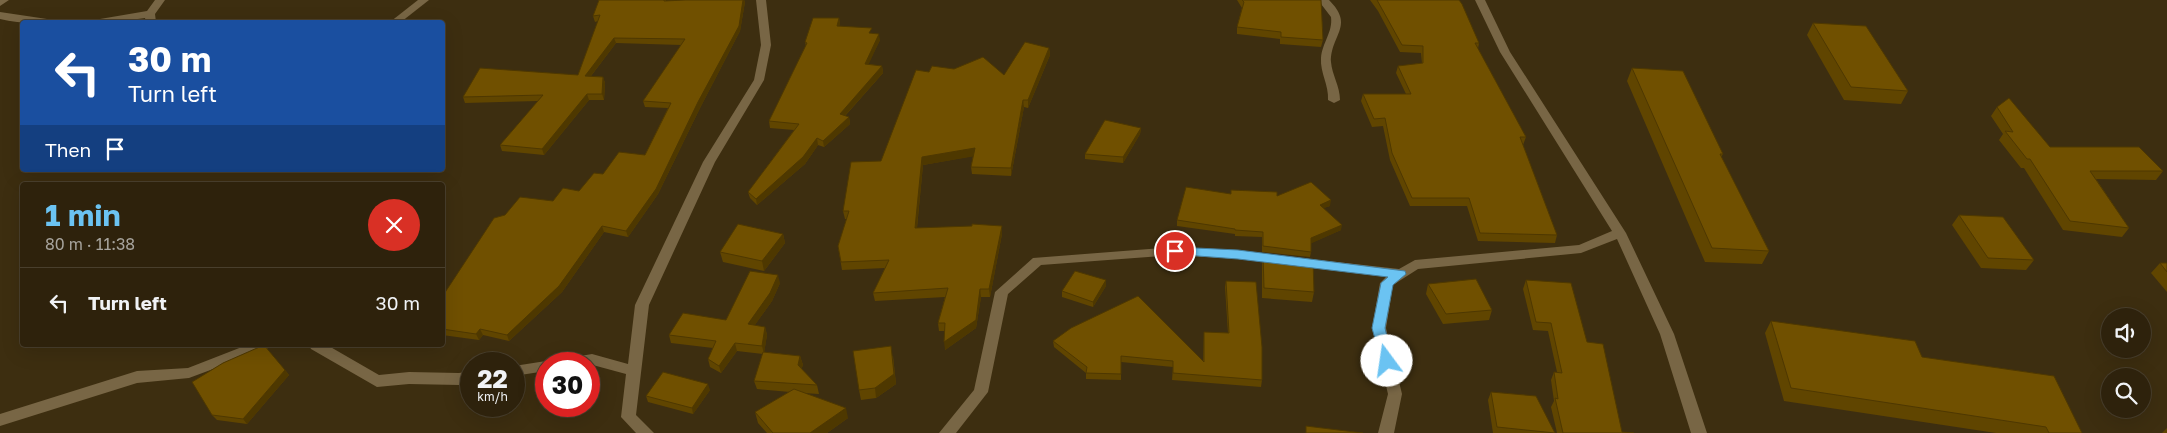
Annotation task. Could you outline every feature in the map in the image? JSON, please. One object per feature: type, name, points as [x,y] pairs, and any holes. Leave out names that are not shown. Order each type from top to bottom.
[{"type":"street","points":[[0,4],[4,0]]},
{"type":"street","points":[[125,20],[150,18],[160,0]]},
{"type":"street","points":[[398,20],[424,0]]},
{"type":"street","points":[[646,433],[628,418],[642,305],[709,162],[759,80],[766,44],[761,0]]},
{"type":"street","points":[[1323,0],[1331,10],[1337,26],[1335,36],[1326,51],[1328,74],[1334,87],[1334,100]]},
{"type":"street","points":[[1480,0],[1505,52],[1620,233],[1667,334],[1699,433]]},
{"type":"street","points":[[0,15],[30,20]]},
{"type":"street","points":[[1386,433],[1395,394],[1379,328],[1387,283],[1414,265],[1581,249],[1620,233]]},
{"type":"street","points":[[947,433],[981,392],[1002,292],[1038,261],[1175,251],[1238,254],[1400,274]]},
{"type":"street","points":[[0,420],[137,377],[189,373],[257,347]]},
{"type":"street","points":[[319,347],[376,381],[460,377]]},
{"type":"street","points":[[600,361],[634,371]]},
{"type":"building","points":[[599,0],[743,0],[739,26],[698,102],[656,189],[626,231],[602,226],[559,286],[507,335],[480,329],[476,334],[445,329],[445,292],[494,218],[505,215],[520,197],[553,201],[563,188],[579,191],[594,173],[603,174],[619,152],[645,155],[671,103],[643,101],[685,39],[614,38],[585,76],[603,77],[602,94],[587,94],[542,149],[500,145],[543,95],[463,97],[480,68],[578,75],[600,15],[593,16]]},
{"type":"building","points":[[1242,0],[1321,0],[1323,40],[1281,37],[1281,32],[1237,27],[1244,2]]},
{"type":"building","points":[[1377,0],[1459,0],[1479,43],[1475,43],[1526,137],[1520,137],[1557,235],[1480,233],[1469,198],[1412,198],[1392,153],[1385,118],[1374,119],[1363,94],[1411,94],[1398,66],[1423,63],[1423,46],[1402,45]]},
{"type":"building","points":[[813,18],[839,18],[837,26],[872,28],[869,33],[879,34],[865,64],[882,66],[840,114],[849,117],[823,141],[817,138],[803,157],[756,199],[748,192],[799,124],[769,121],[807,43],[805,42]]},
{"type":"building","points":[[1813,23],[1866,26],[1908,91],[1851,87]]},
{"type":"building","points":[[1025,42],[1049,48],[1028,100],[1023,100],[1011,168],[971,167],[975,148],[922,157],[915,228],[972,226],[972,224],[1002,226],[989,289],[980,289],[976,320],[944,342],[945,323],[938,323],[948,288],[873,293],[889,260],[841,262],[838,246],[849,211],[843,211],[851,162],[881,161],[916,70],[929,72],[932,66],[954,69],[983,57],[1004,75]]},
{"type":"building","points":[[1632,68],[1683,71],[1723,154],[1720,154],[1769,251],[1712,248]]},
{"type":"building","points":[[2009,98],[2050,147],[2139,147],[2163,171],[2090,171],[2129,228],[2070,221],[2030,159],[2027,159],[2005,131],[2013,132],[1997,107]]},
{"type":"building","points":[[1105,120],[1141,128],[1123,157],[1085,154]]},
{"type":"building","points":[[1311,182],[1331,200],[1320,205],[1342,225],[1311,238],[1311,252],[1263,246],[1263,232],[1235,230],[1177,220],[1186,187],[1231,194],[1231,190],[1277,192],[1277,196]]},
{"type":"building","points":[[1959,215],[2003,217],[2034,260],[1988,258]]},
{"type":"building","points":[[738,224],[783,234],[762,261],[720,252]]},
{"type":"building","points":[[1263,254],[1313,260],[1314,292],[1264,288]]},
{"type":"building","points":[[2160,263],[2167,263],[2167,272]]},
{"type":"building","points":[[750,271],[778,275],[770,293],[748,324],[765,327],[762,346],[735,343],[719,366],[708,359],[716,341],[669,335],[683,313],[726,320]]},
{"type":"building","points":[[1075,271],[1106,280],[1093,302],[1062,291]]},
{"type":"building","points":[[1476,279],[1492,310],[1446,314],[1428,284]]},
{"type":"building","points":[[1526,280],[1571,283],[1587,342],[1603,344],[1622,432],[1634,433],[1563,433],[1555,398],[1558,399],[1554,372],[1562,373],[1551,323],[1536,322]]},
{"type":"building","points":[[1226,281],[1256,282],[1262,347],[1262,380],[1173,373],[1173,361],[1121,356],[1121,374],[1086,373],[1087,367],[1053,341],[1071,328],[1138,296],[1204,362],[1204,332],[1229,333]]},
{"type":"building","points":[[1771,321],[1915,341],[1922,357],[2054,376],[2082,433],[2049,433],[2046,427],[1791,388]]},
{"type":"building","points":[[891,346],[894,374],[875,388],[859,390],[853,351]]},
{"type":"building","points":[[259,347],[266,347],[285,370],[243,419],[212,415],[192,382],[223,363]]},
{"type":"building","points":[[763,352],[800,356],[798,365],[817,385],[754,381]]},
{"type":"building","points":[[663,372],[708,384],[692,408],[646,396]]},
{"type":"building","points":[[794,389],[846,408],[810,433],[773,433],[755,412]]},
{"type":"building","points":[[1491,392],[1536,396],[1555,433],[1497,427]]},
{"type":"building","points":[[1306,426],[1363,433],[1306,433]]},
{"type":"route","points":[[1175,251],[1238,254],[1400,274],[1387,283],[1379,328],[1387,361]]}]
